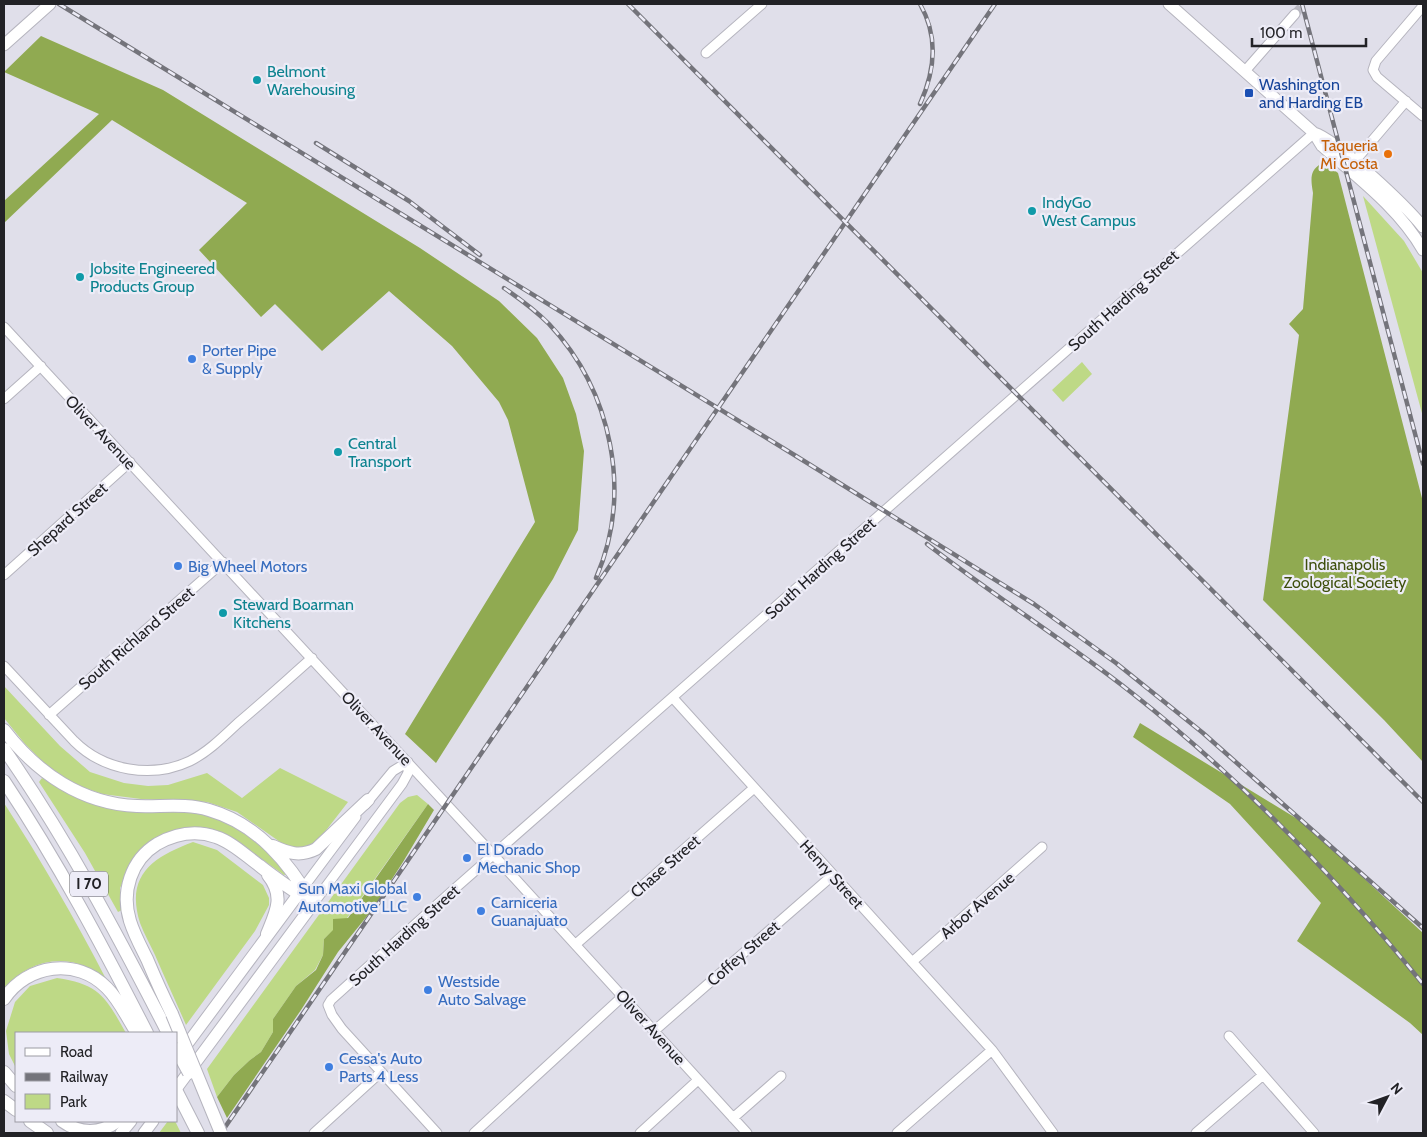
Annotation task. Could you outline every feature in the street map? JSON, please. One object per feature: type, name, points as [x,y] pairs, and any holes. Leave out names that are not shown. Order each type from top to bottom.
[{"type":"highway","points":[[4,730],[22,752],[39,768],[79,793],[125,805],[190,806],[206,809],[234,820],[266,842],[283,851],[294,854],[310,852],[324,843],[368,800]]},
{"type":"highway","name":"I 70","points":[[4,749],[74,858],[166,1029]]},
{"type":"highway","name":"I 70","points":[[4,781],[76,897],[146,1032]]},
{"type":"highway","points":[[220,1133],[172,1014],[128,915],[126,901],[130,880],[137,864],[150,850],[164,841],[182,835],[199,834],[216,837],[227,842],[262,868],[301,891],[314,904]]},
{"type":"highway","points":[[266,842],[283,859],[301,891]]},
{"type":"highway","points":[[262,868],[273,882],[278,897],[277,911],[267,934]]},
{"type":"highway","points":[[4,999],[18,982],[39,971],[58,968],[79,971],[97,979],[109,990],[136,1032]]},
{"type":"highway","points":[[178,1053],[220,1133]]},
{"type":"highway","points":[[4,1072],[15,1085]]},
{"type":"highway","points":[[178,1094],[198,1133]]},
{"type":"highway","points":[[178,1098],[187,1112]]},
{"type":"highway","points":[[4,1100],[15,1109]]},
{"type":"highway","points":[[31,1122],[47,1133]]},
{"type":"highway","points":[[64,1122],[83,1130],[94,1131],[108,1128],[117,1122]]},
{"type":"highway","points":[[64,1122],[77,1133]]},
{"type":"main road","points":[[4,45],[50,4]]},
{"type":"main road","points":[[1169,4],[1314,133],[1322,146],[1398,216],[1414,235],[1423,250]]},
{"type":"main road","points":[[1314,133],[1328,139],[1409,211],[1423,226]]},
{"type":"main road","points":[[178,1056],[267,934],[301,891]]},
{"type":"main road","points":[[178,1087],[314,904]]},
{"type":"main road","points":[[121,1133],[129,1122]]},
{"type":"main road","points":[[144,1133],[152,1122]]},
{"type":"street","points":[[706,53],[762,4]]},
{"type":"street","points":[[1412,4],[1423,8],[1376,61],[1373,70],[1377,77],[1423,116]]},
{"type":"street","points":[[1245,71],[1295,14]]},
{"type":"street","points":[[1354,162],[1406,101]]},
{"type":"street","name":"South Harding Street","points":[[381,1072],[342,1029],[332,1015],[328,1005],[344,988],[1182,247],[1314,133]]},
{"type":"street","name":"Oliver Avenue","points":[[4,327],[494,855],[747,1133]]},
{"type":"street","points":[[4,399],[40,366]]},
{"type":"street","name":"Shepard Street","points":[[4,575],[130,462]]},
{"type":"street","name":"South Richland Street","points":[[49,715],[223,562]]},
{"type":"street","points":[[4,666],[81,747],[112,765],[126,769],[150,771],[167,769],[191,760],[211,747],[312,658]]},
{"type":"street","name":"Henry Street","points":[[673,698],[992,1050],[1053,1133]]},
{"type":"street","points":[[301,891],[368,800],[393,771],[408,762]]},
{"type":"street","points":[[314,904],[402,784],[408,773],[408,762]]},
{"type":"street","name":"Chase Street","points":[[576,944],[754,788]]},
{"type":"street","name":"Arbor Avenue","points":[[912,962],[1042,847]]},
{"type":"street","name":"Coffey Street","points":[[654,1031],[833,874]]},
{"type":"street","points":[[474,1133],[623,996]]},
{"type":"street","points":[[1229,1036],[1314,1133]]},
{"type":"street","points":[[897,1133],[992,1050]]},
{"type":"street","points":[[314,1133],[381,1072],[437,1133]]},
{"type":"street","points":[[1196,1133],[1263,1075]]},
{"type":"street","points":[[734,1118],[781,1076]]},
{"type":"street","points":[[640,1133],[698,1080]]},
{"type":"green space","points":[[41,36],[163,90],[420,248],[499,301],[537,338],[563,378],[576,414],[584,451],[578,530],[553,579],[436,763],[405,734],[535,522],[508,420],[499,402],[452,346],[389,291],[322,351],[275,304],[261,317],[199,250],[247,203],[112,120],[4,223],[4,201],[99,114],[4,72]]},
{"type":"green space","name":"Indianapolis Zoological Society","points":[[1321,164],[1330,167],[1338,173],[1423,502],[1423,762],[1384,720],[1263,600],[1299,335],[1289,324],[1303,309],[1313,193],[1312,176],[1314,169]]},
{"type":"green space","points":[[1363,196],[1404,241],[1423,273],[1423,417]]},
{"type":"green space","points":[[1082,362],[1092,374],[1063,402],[1052,390]]},
{"type":"green space","points":[[4,686],[60,746],[90,772],[124,783],[148,786],[168,785],[207,773],[242,798],[280,768],[348,802],[317,842],[298,849],[283,844],[237,812],[207,802],[141,799],[102,794],[74,784],[45,764],[25,744],[4,718]]},
{"type":"green space","points":[[1140,723],[1304,823],[1423,933],[1423,1035],[1410,1023],[1297,941],[1321,903],[1230,804],[1133,737]]},
{"type":"green space","points":[[42,778],[79,799],[113,808],[207,814],[231,825],[257,842],[289,873],[284,875],[231,837],[213,830],[194,827],[177,830],[130,867],[120,888],[122,910],[118,912],[85,853],[39,782]]},
{"type":"green space","points":[[417,795],[428,804],[347,918],[324,939],[323,955],[315,970],[296,986],[273,1019],[273,1032],[261,1052],[234,1075],[217,1097],[207,1069],[400,803],[408,797]]},
{"type":"green space","points":[[4,803],[57,890],[106,979],[82,965],[57,961],[47,962],[19,975],[4,990]]},
{"type":"green space","points":[[428,804],[434,810],[403,862],[372,910],[338,952],[227,1118],[217,1097],[234,1075],[261,1052],[273,1032],[273,1019],[296,986],[316,970],[323,955],[324,939],[333,930],[333,919],[348,918]]},
{"type":"green space","points":[[193,842],[217,850],[263,885],[269,898],[269,905],[255,931],[186,1025],[140,923],[136,906],[136,892],[146,870],[155,862],[166,854]]},
{"type":"green space","points":[[57,978],[83,984],[107,1002],[125,1032],[15,1032],[15,1066],[9,1054],[6,1031],[15,1002],[30,986]]},
{"type":"green space","points":[[167,1122],[176,1122],[181,1133],[159,1133]]},
{"type":"tunnel","points":[[1295,14],[1304,4]]},
{"type":"railway","points":[[59,4],[1034,604],[1116,663],[1203,733],[1423,928]]},
{"type":"railway","points":[[628,4],[1423,802]]},
{"type":"railway","points":[[920,4],[930,29],[933,54],[929,79],[920,104]]},
{"type":"railway","points":[[221,1133],[995,4]]},
{"type":"railway","points":[[1302,4],[1423,464]]},
{"type":"railway","points":[[316,143],[409,201],[480,255]]},
{"type":"railway","points":[[504,288],[544,319],[571,351],[588,380],[601,411],[610,444],[614,478],[613,512],[607,545],[596,578]]},
{"type":"railway","points":[[927,544],[1132,693],[1211,760],[1286,831],[1356,905],[1423,984]]},
{"type":"place","name":"Belmont Warehousing","points":[[257,80]]},
{"type":"place","name":"Washington and Harding EB","points":[[1249,93]]},
{"type":"place","name":"Taqueria Mi Costa","points":[[1388,154]]},
{"type":"place","name":"IndyGo West Campus","points":[[1032,211]]},
{"type":"place","name":"Jobsite Engineered Products Group","points":[[80,277]]},
{"type":"place","name":"Porter Pipe & Supply","points":[[192,359]]},
{"type":"place","name":"Central Transport","points":[[338,452]]},
{"type":"place","name":"Big Wheel Motors","points":[[178,566]]},
{"type":"place","name":"Steward Boarman Kitchens","points":[[223,613]]},
{"type":"place","name":"El Dorado Mechanic Shop","points":[[467,858]]},
{"type":"place","name":"Sun Maxi Global Automotive LLC","points":[[417,897]]},
{"type":"place","name":"Carniceria Guanajuato","points":[[481,911]]},
{"type":"place","name":"Westside Auto Salvage","points":[[428,990]]},
{"type":"place","name":"Cessa's Auto Parts 4 Less","points":[[329,1067]]}]
